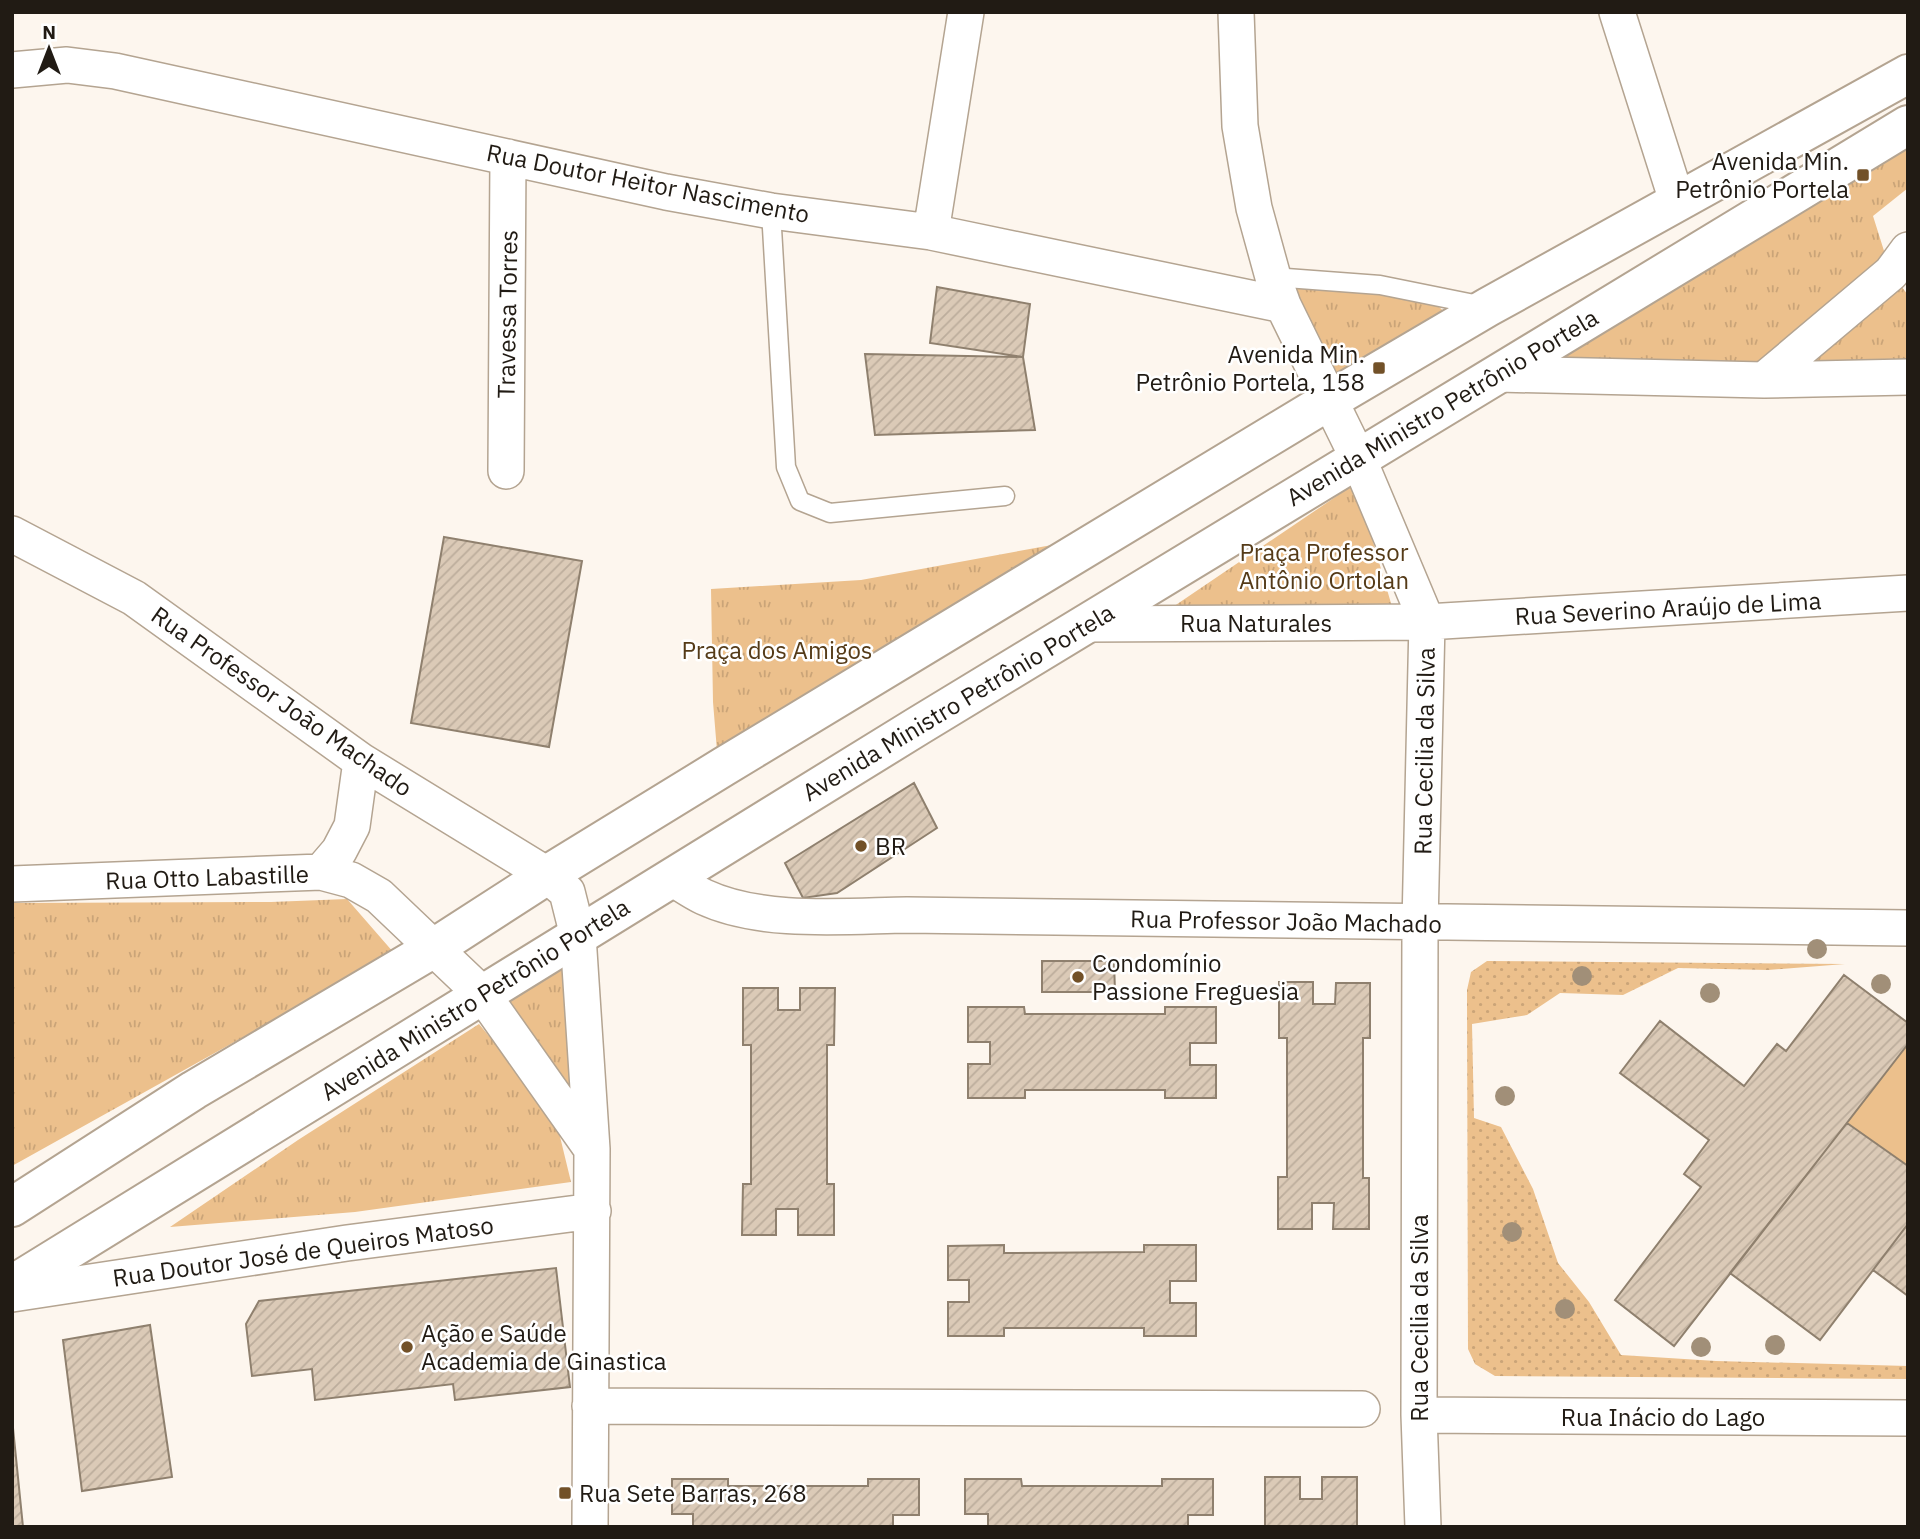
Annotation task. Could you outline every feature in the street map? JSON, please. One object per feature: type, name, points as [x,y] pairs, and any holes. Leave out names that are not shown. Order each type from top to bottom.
[{"type":"main road","points":[[12,1207],[194,1090],[434,948],[547,875],[1330,400],[1488,307],[1908,74]]},
{"type":"main road","name":"Avenida Ministro Petrônio Portela","points":[[12,1285],[1085,624],[1908,125]]},
{"type":"street","points":[[931,232],[966,12]]},
{"type":"street","name":"Rua Cecilia da Silva","points":[[1236,12],[1240,126],[1254,208],[1278,291],[1358,458],[1427,622],[1420,924],[1419,1415],[1423,1527]]},
{"type":"street","points":[[1626,16],[1677,201]]},
{"type":"street","name":"Rua Doutor Heitor Nascimento","points":[[12,70],[67,65],[115,71],[666,192],[771,211],[931,232],[1278,291]]},
{"type":"street","name":"Travessa Torres","points":[[506,471],[509,157]]},
{"type":"street","points":[[1764,380],[1902,273]]},
{"type":"street","points":[[1498,374],[1764,380],[1908,377]]},
{"type":"street","name":"Rua Professor João Machado","points":[[12,534],[134,598],[360,761],[547,875],[567,892],[578,936],[592,1149],[590,1527]]},
{"type":"street","name":"Rua Severino Araújo de Lima","points":[[1427,622],[1908,593]]},
{"type":"street","name":"Rua Naturales","points":[[1085,624],[1427,622]]},
{"type":"street","points":[[321,872],[340,851],[352,826],[360,761]]},
{"type":"street","name":"Rua Otto Labastille","points":[[12,884],[321,872],[351,880],[379,896],[483,995],[592,1149]]},
{"type":"street","name":"Rua Professor João Machado","points":[[672,878],[706,898],[741,908],[800,917],[907,915],[1420,924],[1908,928]]},
{"type":"street","name":"Rua Doutor José de Queiros Matoso","points":[[12,1294],[347,1243],[593,1211]]},
{"type":"street","points":[[590,1406],[1362,1409]]},
{"type":"street","name":"Rua Inácio do Lago","points":[[1419,1415],[1908,1418]]},
{"type":"lane","points":[[771,211],[786,467],[800,501],[830,513],[1005,496]]},
{"type":"lane","points":[[1278,291],[1380,285],[1488,307]]},
{"type":"green space","points":[[1908,142],[1908,188],[1873,216],[1891,273],[1908,295],[1908,377],[1498,374]]},
{"type":"green space","points":[[1291,286],[1429,298],[1458,324],[1344,386]]},
{"type":"green space","name":"Praça Professor Antônio Ortolan","points":[[1356,483],[1395,617],[1161,615]]},
{"type":"green space","name":"Praça dos Amigos","points":[[1074,541],[718,763],[713,702],[711,589],[861,580]]},
{"type":"green space","points":[[347,899],[394,953],[12,1166],[12,903]]},
{"type":"green space","points":[[1487,961],[1845,964],[1768,970],[1678,968],[1623,995],[1560,993],[1527,1015],[1472,1024],[1474,1118],[1501,1127],[1533,1189],[1558,1263],[1589,1302],[1621,1355],[1716,1361],[1908,1366],[1908,1379],[1495,1376],[1475,1364],[1468,1349],[1467,990],[1471,972]]},
{"type":"green space","points":[[570,964],[577,1104],[500,995]]},
{"type":"green space","points":[[479,1024],[555,1116],[571,1182],[355,1212],[170,1227],[298,1140]]},
{"type":"green space","points":[[1908,1044],[1908,1166],[1847,1123]]},
{"type":"building","points":[[937,287],[1030,304],[1023,357],[930,343]]},
{"type":"building","points":[[865,354],[1023,357],[1035,430],[875,435]]},
{"type":"building","points":[[444,537],[582,561],[549,747],[411,723]]},
{"type":"building","name":"BR","points":[[914,783],[937,828],[837,893],[803,898],[785,863]]},
{"type":"building","name":"Condomínio Passione Freguesia","points":[[1042,961],[1114,961],[1115,992],[1042,992]]},
{"type":"building","points":[[1844,975],[1908,1023],[1908,1044],[1674,1346],[1615,1300],[1701,1187],[1684,1174],[1709,1140],[1620,1073],[1660,1021],[1744,1086],[1777,1044],[1786,1051]]},
{"type":"building","points":[[1279,982],[1313,982],[1313,1004],[1335,1004],[1336,983],[1370,983],[1370,1038],[1363,1038],[1363,1178],[1369,1178],[1369,1229],[1333,1229],[1334,1203],[1312,1203],[1312,1229],[1278,1229],[1278,1177],[1287,1177],[1287,1038],[1279,1038]]},
{"type":"building","points":[[743,988],[778,988],[778,1010],[800,1010],[800,988],[835,988],[834,1045],[827,1045],[827,1184],[834,1184],[834,1235],[798,1235],[798,1209],[776,1209],[776,1235],[742,1235],[743,1184],[751,1184],[751,1045],[743,1045]]},
{"type":"building","points":[[968,1007],[1024,1007],[1025,1014],[1165,1014],[1165,1007],[1216,1007],[1216,1043],[1190,1043],[1190,1065],[1216,1065],[1216,1098],[1165,1098],[1165,1090],[1025,1090],[1025,1098],[968,1098],[968,1064],[990,1064],[990,1042],[968,1042]]},
{"type":"building","points":[[1847,1123],[1908,1166],[1908,1224],[1820,1340],[1730,1273]]},
{"type":"building","points":[[1908,1224],[1908,1296],[1873,1270]]},
{"type":"building","points":[[1004,1245],[1004,1253],[1144,1252],[1144,1245],[1196,1245],[1196,1281],[1170,1281],[1170,1303],[1196,1303],[1196,1336],[1144,1336],[1144,1328],[1004,1328],[1004,1336],[948,1336],[948,1302],[969,1302],[969,1280],[948,1280],[948,1246]]},
{"type":"building","name":"Ação e Saúde Academia de Ginastica","points":[[556,1268],[570,1387],[455,1400],[453,1384],[315,1400],[312,1369],[252,1376],[246,1324],[259,1301]]},
{"type":"building","points":[[150,1325],[172,1477],[82,1491],[63,1340]]},
{"type":"building","points":[[12,1418],[23,1527],[12,1527]]},
{"type":"building","points":[[1265,1477],[1300,1477],[1300,1499],[1322,1499],[1322,1477],[1357,1477],[1357,1527],[1265,1527]]},
{"type":"building","points":[[672,1479],[728,1479],[728,1486],[868,1486],[868,1479],[919,1479],[919,1515],[893,1515],[893,1527],[693,1527],[693,1514],[672,1514]]},
{"type":"building","points":[[965,1479],[1021,1479],[1022,1486],[1162,1486],[1162,1479],[1213,1479],[1213,1515],[1188,1515],[1188,1527],[988,1527],[988,1514],[965,1514]]},
{"type":"place","name":"Avenida Min. Petrônio Portela","points":[[1863,175]]},
{"type":"place","name":"Avenida Min. Petrônio Portela, 158","points":[[1379,368]]},
{"type":"place","name":"BR","points":[[861,846]]},
{"type":"place","name":"Condomínio Passione Freguesia","points":[[1078,977]]},
{"type":"place","name":"Ação e Saúde Academia de Ginastica","points":[[407,1347]]},
{"type":"place","name":"Rua Sete Barras, 268","points":[[565,1493]]}]
